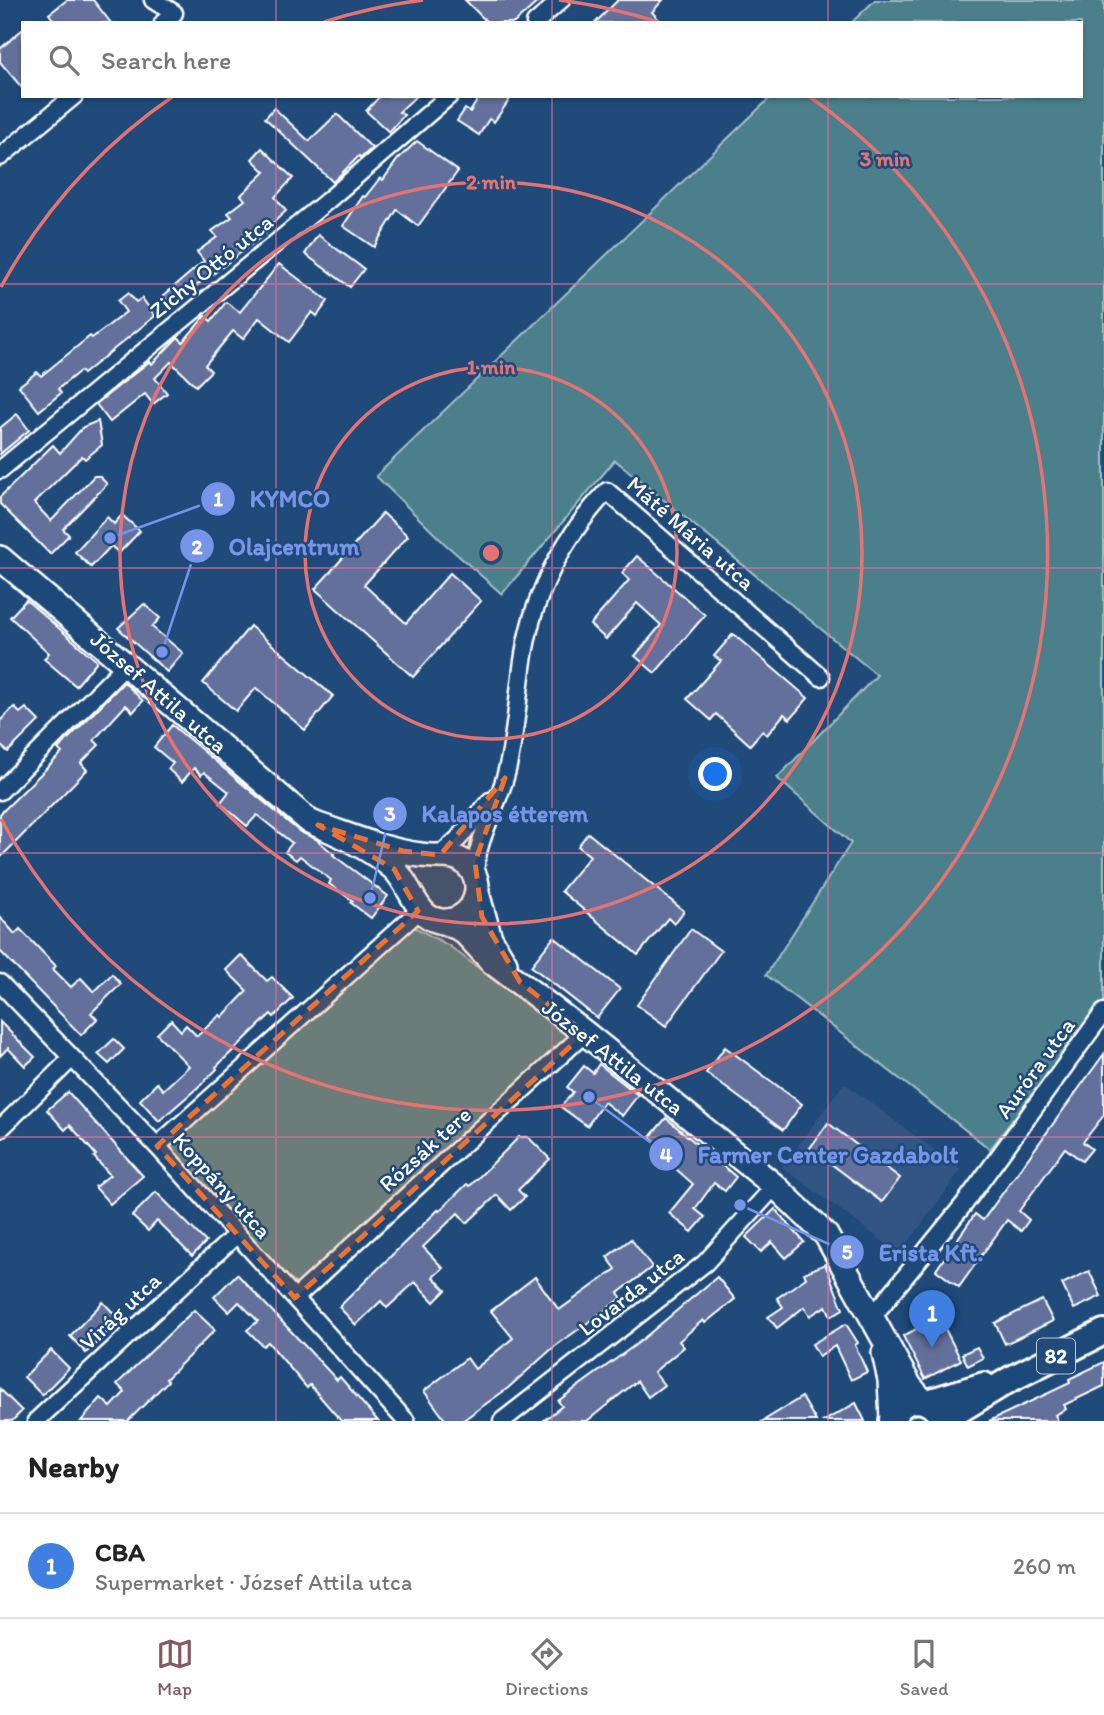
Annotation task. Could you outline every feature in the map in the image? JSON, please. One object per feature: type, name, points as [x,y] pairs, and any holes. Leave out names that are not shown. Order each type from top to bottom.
[{"type":"main road","name":"82","points":[[948,1421],[953,1414],[1009,1380],[1104,1332]]},
{"type":"main road","name":"82","points":[[892,1420],[895,1412],[906,1402],[931,1408],[1009,1380]]},
{"type":"street","points":[[153,0],[169,18]]},
{"type":"street","points":[[537,21],[561,0]]},
{"type":"street","points":[[0,157],[72,98]]},
{"type":"street","name":"Zichy Ottó utca","points":[[0,470],[447,98]]},
{"type":"street","name":"Máté Mária utca","points":[[476,884],[477,851],[505,779],[534,613],[563,550],[584,515],[607,491],[821,677]]},
{"type":"street","name":"József Attila utca","points":[[0,558],[309,821],[383,860],[400,875],[423,909]]},
{"type":"street","points":[[0,790],[127,664]]},
{"type":"street","name":"Máté Mária utca","points":[[437,855],[466,830],[505,779]]},
{"type":"street","name":"József Attila utca","points":[[318,825],[403,852],[451,855],[461,859],[476,884]]},
{"type":"street","points":[[437,855],[421,864],[415,871],[411,888],[423,909],[464,932],[492,962],[520,982]]},
{"type":"street","points":[[423,909],[456,919],[466,913],[474,902],[476,884]]},
{"type":"street","points":[[476,884],[490,938],[501,958],[520,982]]},
{"type":"street","points":[[157,1146],[423,909]]},
{"type":"street","name":"József Attila utca","points":[[520,982],[775,1186],[826,1235],[911,1386],[931,1408]]},
{"type":"street","name":"Koppány utca","points":[[0,983],[157,1146],[405,1421]]},
{"type":"street","name":"Auróra utca","points":[[873,1316],[965,1203],[1104,1013]]},
{"type":"street","name":"Rózsák tere","points":[[295,1298],[585,1033]]},
{"type":"street","points":[[0,1129],[71,1059]]},
{"type":"street","name":"Lovarda utca","points":[[502,1421],[705,1263],[775,1186]]},
{"type":"street","name":"Virág utca","points":[[36,1421],[236,1235]]},
{"type":"street","name":"József Attila utca","points":[[873,1316],[890,1380],[892,1420]]},
{"type":"highlighted area","points":[[505,778],[475,862],[482,917],[520,982],[585,1033],[295,1298],[157,1146],[418,911],[394,869],[318,825],[403,851],[440,855]]},
{"type":"shaded area","points":[[844,1083],[961,1170],[900,1254],[782,1167]]},
{"type":"green space","points":[[875,0],[1104,0],[1104,1003],[990,1149],[766,975],[851,843],[777,778],[877,675],[615,460],[502,594],[444,543],[376,476],[770,98],[1083,98],[1083,21],[853,21]]},
{"type":"green space","points":[[412,926],[448,945],[569,1037],[296,1289],[165,1147]]},
{"type":"building","points":[[67,0],[93,0],[109,21],[54,21],[49,14]]},
{"type":"building","points":[[465,0],[540,0],[516,21],[486,21]]},
{"type":"building","points":[[618,0],[663,0],[652,12],[660,21],[597,21]]},
{"type":"building","points":[[21,31],[21,87],[0,62],[0,49]]},
{"type":"building","points":[[378,98],[414,98],[399,112],[404,115],[389,132],[366,111]]},
{"type":"building","points":[[479,98],[511,98],[494,122],[489,119],[479,135],[457,121],[465,109],[470,112]]},
{"type":"building","points":[[274,108],[309,141],[337,114],[372,148],[361,158],[359,156],[333,182],[265,118]]},
{"type":"building","points":[[417,141],[458,171],[418,226],[397,210],[374,247],[343,226],[363,196],[365,197],[380,178],[383,180],[398,159]]},
{"type":"building","points":[[262,148],[293,178],[275,197],[286,211],[264,231],[266,233],[213,274],[212,272],[173,307],[163,296],[204,261],[197,252],[217,237],[212,231],[232,217],[228,213],[245,200],[241,195],[265,172],[252,159]]},
{"type":"building","points":[[318,235],[364,269],[350,287],[305,254]]},
{"type":"building","points":[[279,264],[328,301],[317,316],[312,312],[289,342],[259,318],[243,339],[233,331],[205,365],[211,371],[196,386],[171,362],[155,378],[167,393],[153,404],[145,394],[110,422],[96,404],[150,361],[152,364],[178,337],[183,342],[205,316],[211,321],[226,302],[240,312]]},
{"type":"building","points":[[128,293],[136,302],[142,298],[155,316],[83,374],[80,371],[58,389],[61,393],[39,411],[19,386],[37,372],[41,376],[90,336],[92,338],[126,312],[118,301]]},
{"type":"building","points":[[17,414],[29,430],[0,454],[0,428]]},
{"type":"building","points":[[98,421],[102,445],[85,459],[82,456],[34,503],[51,521],[94,476],[99,476],[107,484],[63,529],[69,535],[50,554],[0,504],[0,497],[53,445],[60,453],[83,427]]},
{"type":"building","points":[[383,513],[408,536],[364,585],[406,623],[450,573],[481,601],[413,677],[315,589]]},
{"type":"building","points":[[122,515],[140,531],[119,553],[111,546],[91,567],[75,552],[107,517],[114,524]]},
{"type":"building","points":[[637,556],[705,615],[655,673],[635,656],[661,625],[637,603],[606,639],[590,625],[629,580],[622,573]]},
{"type":"building","points":[[26,600],[97,661],[76,686],[44,659],[49,653],[10,617]]},
{"type":"building","points":[[144,604],[160,618],[152,627],[183,653],[167,672],[118,628]]},
{"type":"building","points":[[250,626],[333,696],[305,730],[256,688],[236,711],[203,683]]},
{"type":"building","points":[[733,634],[808,698],[790,719],[784,714],[767,735],[762,731],[750,745],[716,714],[711,720],[687,699],[721,661],[714,656]]},
{"type":"building","points":[[124,682],[143,701],[133,712],[126,705],[94,740],[99,745],[81,763],[87,770],[0,858],[0,814],[62,753],[58,749]]},
{"type":"building","points":[[14,707],[20,713],[26,708],[39,721],[8,752],[0,745],[0,721]]},
{"type":"building","points":[[172,725],[300,832],[316,839],[388,896],[371,918],[329,884],[331,880],[300,856],[296,860],[285,852],[292,843],[257,815],[247,826],[220,803],[229,792],[204,772],[201,775],[194,768],[182,782],[168,769],[173,763],[154,747]]},
{"type":"building","points":[[588,833],[684,911],[674,924],[668,918],[638,955],[561,891],[590,856],[578,846]]},
{"type":"building","points":[[0,917],[15,934],[20,929],[56,966],[53,969],[71,987],[81,978],[94,992],[112,974],[121,984],[91,1013],[97,1019],[81,1035],[0,951]]},
{"type":"building","points":[[691,929],[721,951],[666,1026],[637,1005]]},
{"type":"building","points":[[554,937],[620,989],[597,1018],[531,966]]},
{"type":"building","points":[[241,955],[267,981],[272,977],[293,998],[274,1017],[271,1014],[204,1082],[159,1121],[140,1100],[157,1083],[163,1090],[189,1066],[157,1034],[171,1020],[181,1031],[186,1025],[197,1036],[220,1015],[222,1017],[247,991],[226,970]]},
{"type":"building","points":[[0,1022],[35,1057],[25,1066],[8,1048],[0,1056]]},
{"type":"building","points":[[114,1039],[124,1049],[109,1064],[98,1054]]},
{"type":"building","points":[[725,1047],[802,1104],[783,1130],[706,1073]]},
{"type":"building","points":[[1104,1054],[1104,1115],[1083,1142],[1092,1149],[1082,1161],[1065,1148],[1019,1211],[1029,1220],[1021,1231],[1007,1220],[959,1287],[936,1270],[975,1214],[983,1220]]},
{"type":"building","points":[[599,1064],[638,1095],[622,1116],[604,1102],[587,1126],[561,1107],[573,1092],[567,1087],[584,1066],[593,1073]]},
{"type":"building","points":[[68,1092],[143,1176],[110,1204],[95,1187],[110,1175],[70,1125],[65,1130],[47,1110]]},
{"type":"building","points":[[666,1118],[736,1177],[725,1191],[714,1183],[695,1209],[705,1217],[692,1232],[669,1213],[693,1184],[669,1163],[674,1157],[650,1137]]},
{"type":"building","points":[[828,1123],[900,1178],[882,1202],[810,1148]]},
{"type":"building","points":[[519,1137],[528,1137],[550,1159],[518,1190],[525,1197],[511,1210],[497,1195],[467,1223],[458,1213],[423,1247],[443,1268],[433,1277],[446,1290],[434,1302],[415,1282],[387,1308],[381,1301],[356,1325],[339,1307],[438,1210],[467,1184],[470,1186]]},
{"type":"building","points":[[156,1192],[206,1242],[192,1256],[157,1221],[148,1231],[132,1216]]},
{"type":"building","points":[[775,1209],[804,1242],[786,1258],[772,1242],[761,1252],[746,1237]]},
{"type":"building","points":[[631,1239],[652,1267],[618,1293],[622,1298],[554,1347],[508,1388],[462,1421],[446,1421],[424,1391],[467,1358],[475,1369],[513,1338],[491,1311],[535,1277],[559,1310],[616,1269],[607,1257]]},
{"type":"building","points":[[825,1264],[843,1309],[831,1316],[826,1306],[810,1316],[804,1307],[777,1328],[768,1317],[783,1307],[777,1298],[806,1278],[804,1273]]},
{"type":"building","points":[[1089,1271],[1101,1296],[1074,1309],[1062,1284]]},
{"type":"building","points":[[237,1274],[337,1380],[340,1377],[378,1421],[341,1421],[310,1385],[307,1388],[268,1342],[263,1346],[247,1330],[258,1321],[239,1302],[229,1312],[214,1297]]},
{"type":"building","points":[[717,1277],[735,1299],[705,1323],[703,1320],[679,1341],[684,1347],[654,1372],[664,1385],[648,1397],[637,1381],[587,1421],[543,1421],[562,1406],[558,1401],[638,1343]]},
{"type":"building","points":[[1042,1300],[1053,1321],[1005,1344],[995,1323]]},
{"type":"building","points":[[103,1302],[120,1320],[86,1353],[70,1336]]},
{"type":"building","points":[[194,1310],[215,1330],[128,1421],[81,1421],[101,1398],[111,1407],[125,1392],[117,1384]]},
{"type":"building","points":[[939,1317],[961,1360],[925,1379],[903,1336]]},
{"type":"building","points":[[846,1324],[858,1343],[855,1345],[867,1372],[851,1380],[835,1346],[819,1356],[812,1344]]},
{"type":"building","points":[[977,1347],[983,1358],[968,1366],[962,1354]]},
{"type":"building","points":[[51,1350],[69,1368],[42,1395],[24,1377]]},
{"type":"building","points":[[1104,1362],[1104,1386],[1064,1405],[1066,1409],[1055,1415],[1058,1421],[989,1421],[1070,1383],[1069,1379]]},
{"type":"building","points":[[0,1389],[22,1411],[12,1421],[0,1421]]},
{"type":"building","points":[[802,1397],[816,1421],[763,1421]]},
{"type":"building","points":[[856,1403],[865,1421],[824,1421]]},
{"type":"place","name":"KYMCO","points":[[110,538]]},
{"type":"place","name":"Olajcentrum","points":[[162,652]]},
{"type":"place","name":"Kalapos étterem","points":[[370,898]]},
{"type":"place","name":"Farmer Center Gazdabolt","points":[[589,1097]]},
{"type":"place","name":"Erista Kft.","points":[[740,1205]]},
{"type":"place","name":"CBA","points":[[932,1348]]}]
